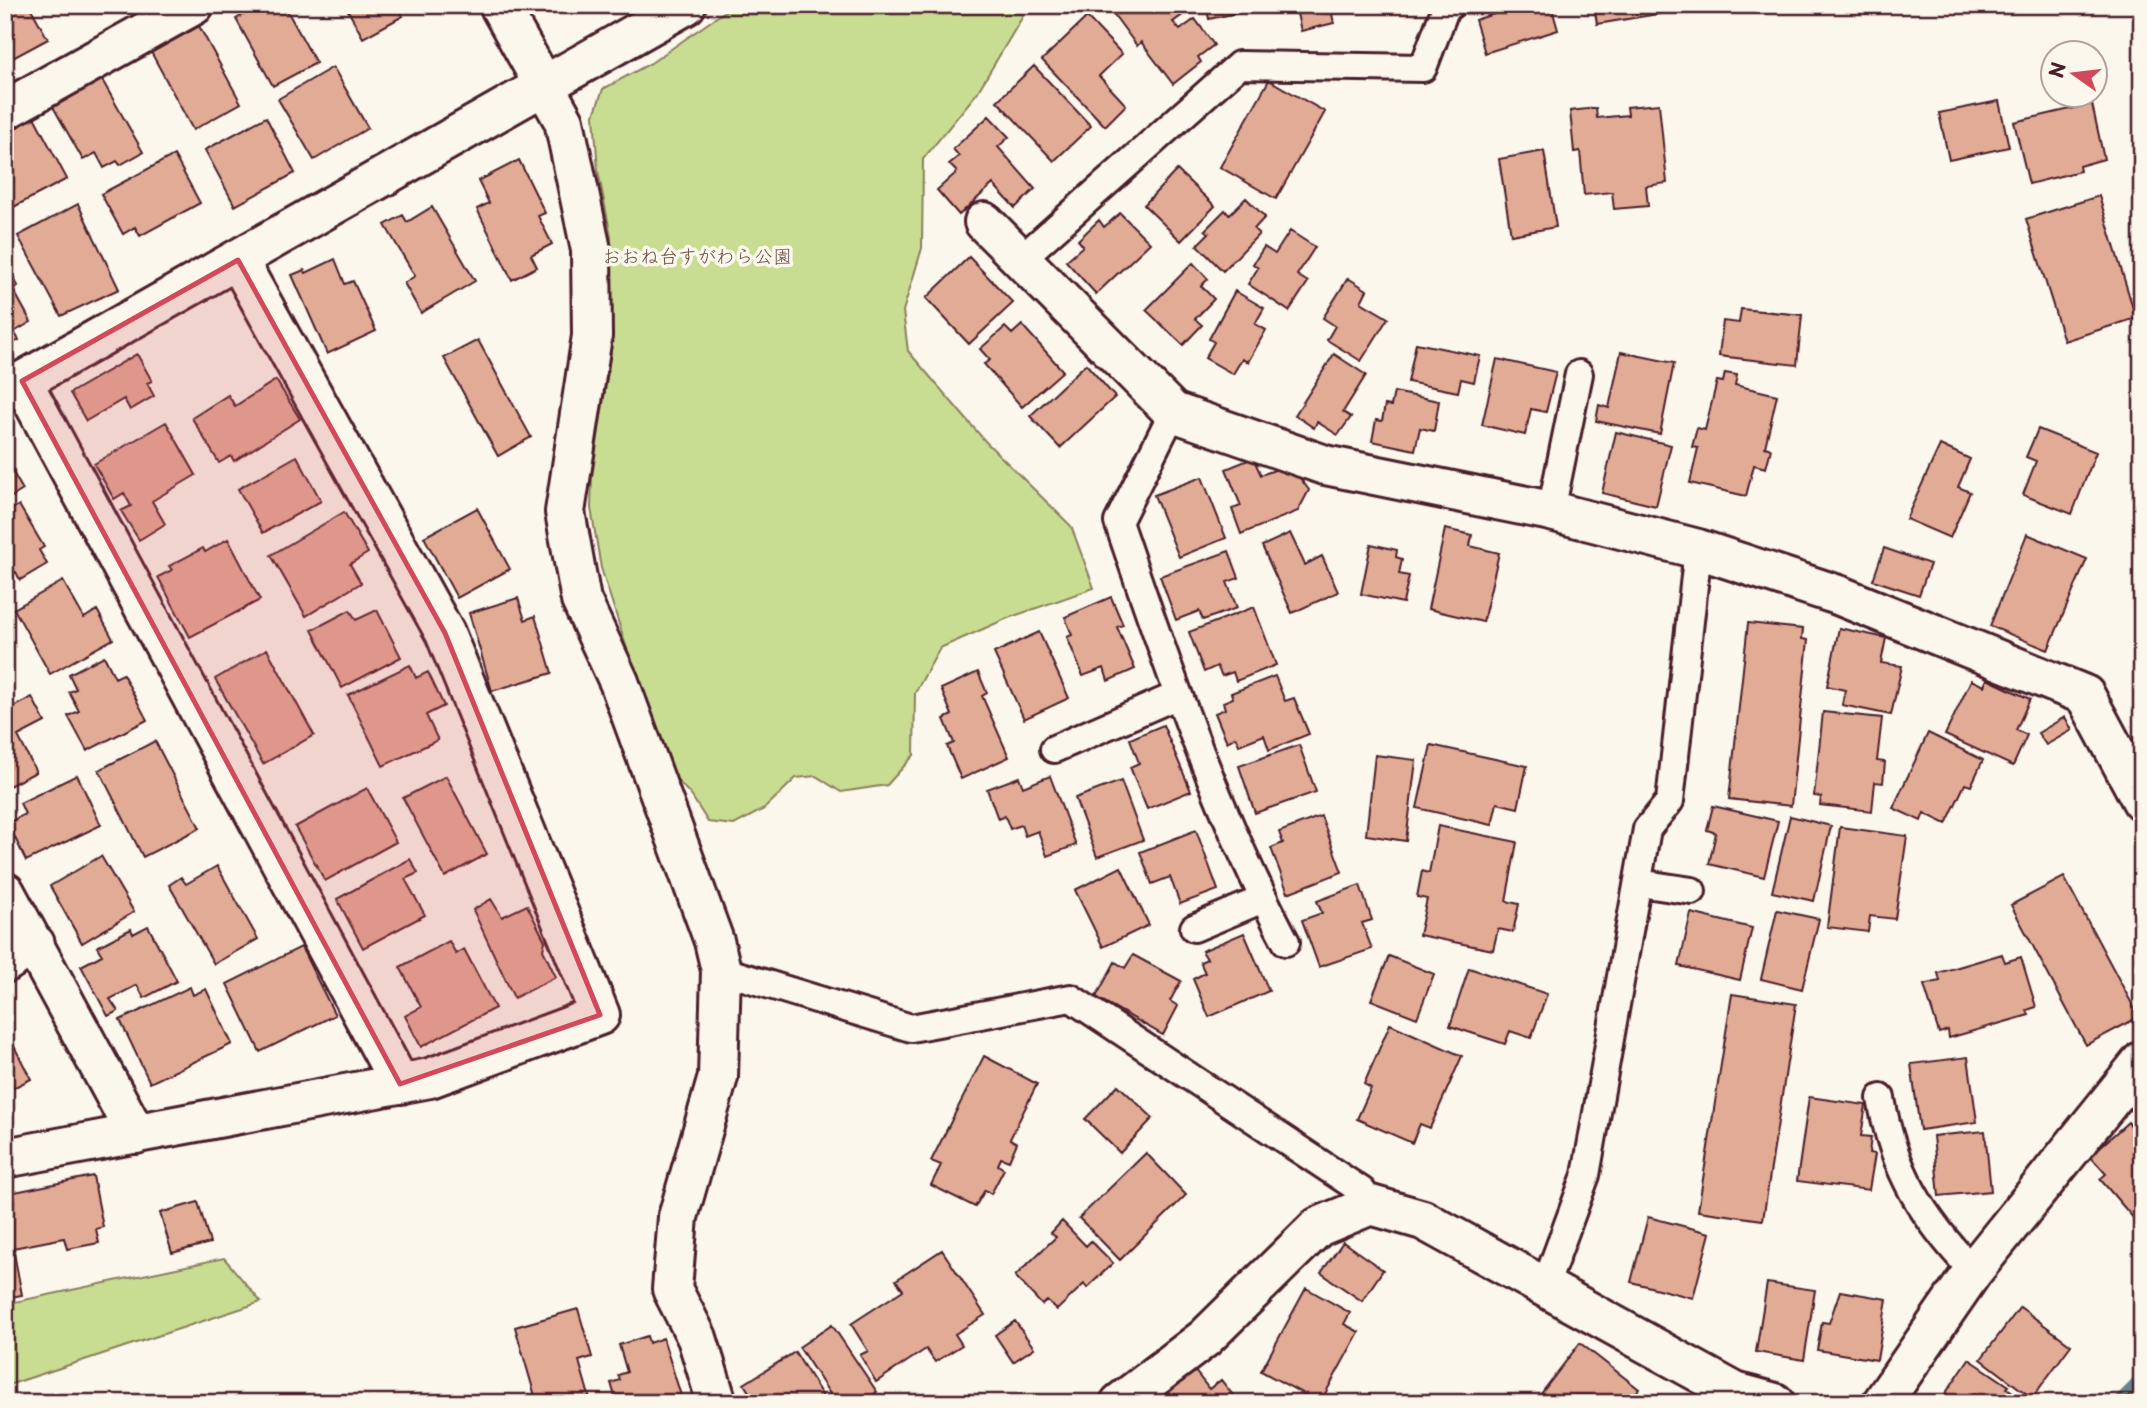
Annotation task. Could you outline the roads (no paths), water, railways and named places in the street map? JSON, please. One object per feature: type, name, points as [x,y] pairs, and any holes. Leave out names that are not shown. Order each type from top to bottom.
[{"type":"street","points":[[5,110],[194,5]]},
{"type":"street","points":[[499,5],[564,121],[591,250],[592,336],[565,512],[581,600],[619,682],[714,941],[721,970],[718,1077],[678,1217],[672,1289],[696,1338],[717,1403]]},
{"type":"street","points":[[400,1084],[13,386],[686,5]]},
{"type":"street","points":[[984,222],[1173,412],[1325,465],[1551,510],[1698,549],[1838,595],[2085,695],[2142,801]]},
{"type":"street","points":[[5,1158],[430,1078],[600,1014],[445,633],[238,260]]},
{"type":"street","points":[[5,892],[20,954],[136,1133]]},
{"type":"street","points":[[1882,1403],[1973,1271],[2142,1061]]},
{"type":"street","points":[[1120,1403],[1205,1338],[1318,1227],[1371,1205],[1423,1220],[1735,1392],[1775,1403]]},
{"type":"lane","points":[[1021,259],[1239,65],[1423,68],[1446,7],[1451,5]]},
{"type":"lane","points":[[1551,510],[1580,374]]},
{"type":"lane","points":[[1173,412],[1118,522],[1178,695],[1263,899],[1286,942]]},
{"type":"lane","points":[[1544,1289],[1586,1175],[1647,830],[1670,801],[1698,549]]},
{"type":"lane","points":[[1054,749],[1178,695]]},
{"type":"lane","points":[[1639,883],[1692,891]]},
{"type":"lane","points":[[1194,928],[1263,899]]},
{"type":"lane","points":[[721,970],[911,1028],[1071,998],[1362,1191],[1371,1205]]},
{"type":"lane","points":[[1881,1098],[1888,1137],[1917,1203],[1973,1271]]},
{"type":"waterway","points":[[2119,1403],[2142,1380]]},
{"type":"park label","name":"おおね台すがわら公園","points":[[697,255]]}]
